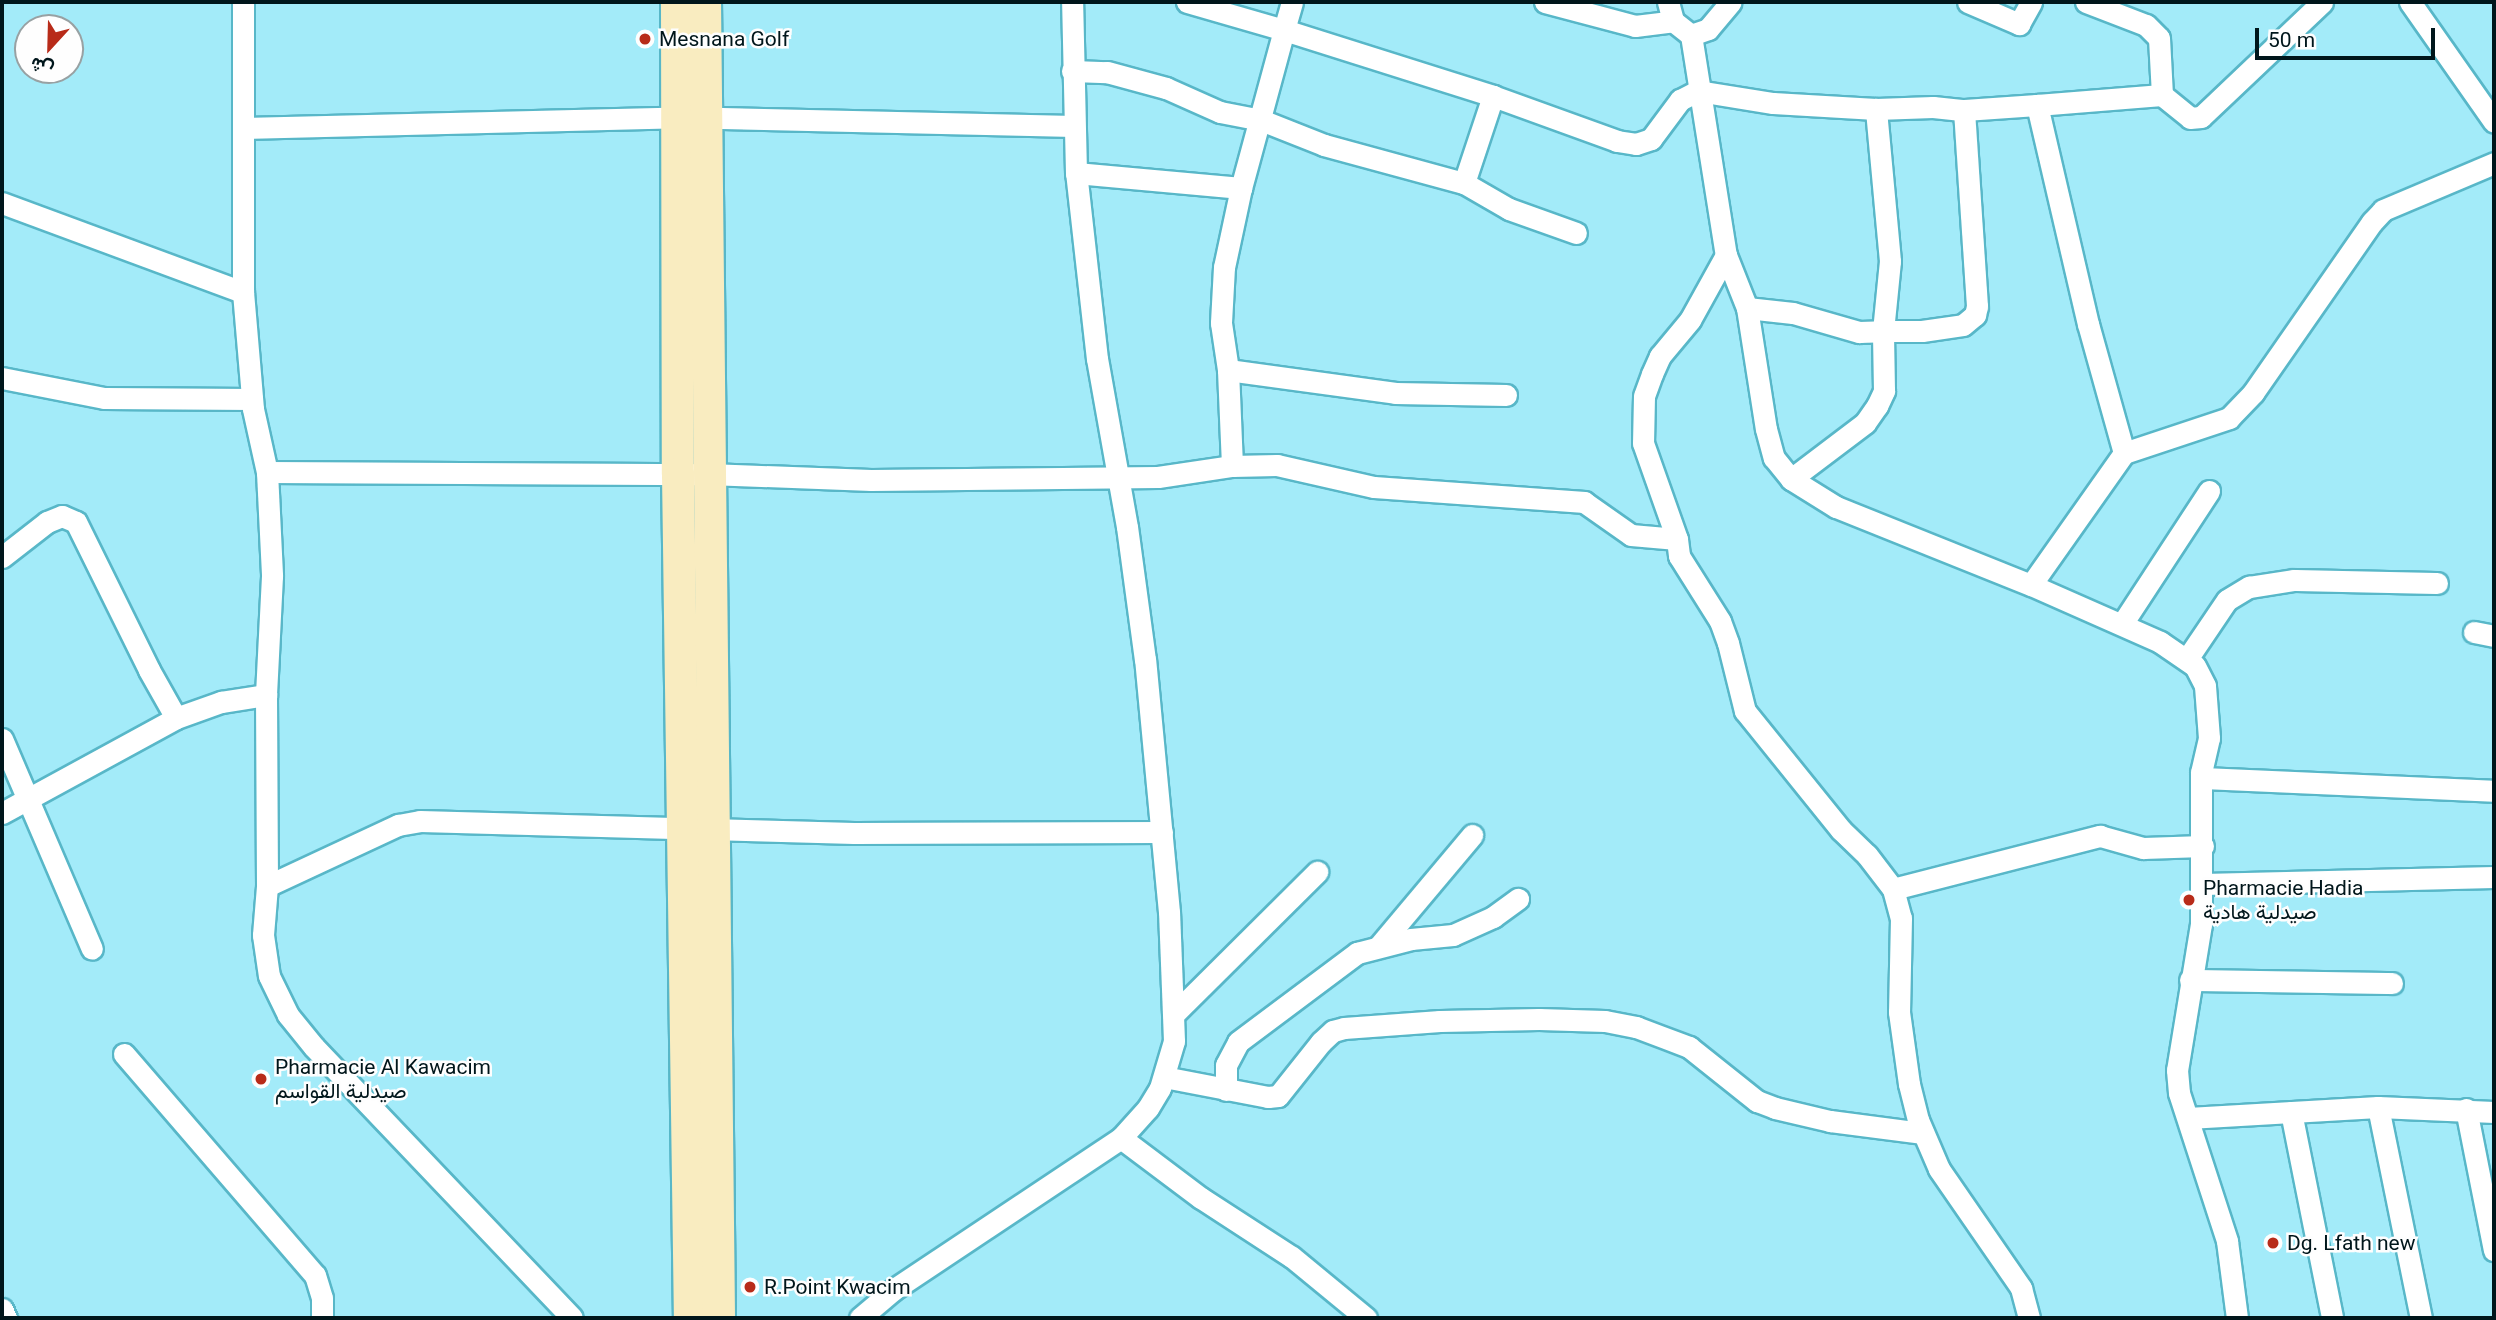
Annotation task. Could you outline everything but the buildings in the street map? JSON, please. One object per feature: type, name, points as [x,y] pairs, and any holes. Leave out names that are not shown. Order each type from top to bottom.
[{"type":"main road","points":[[677,2],[692,118]]},
{"type":"main road","points":[[705,2],[692,118],[693,474],[699,827],[719,1318]]},
{"type":"main road","points":[[690,1318],[699,827]]},
{"type":"street","points":[[243,2],[243,292],[252,399],[267,472],[272,576],[267,695],[267,886],[262,935],[269,976],[288,1015],[386,1124],[572,1318]]},
{"type":"street","points":[[860,1318],[894,1290],[1121,1138],[1148,1108],[1164,1077],[1174,1041],[1162,832],[1145,660],[1118,477],[1097,359],[1076,173],[1072,2]]},
{"type":"street","points":[[1187,2],[1493,96],[1618,141],[1636,144],[1651,139],[1680,100],[1698,91],[1773,103],[1876,109],[1933,107],[1964,110],[2162,95],[2190,118],[2201,117],[2322,2]]},
{"type":"street","points":[[1232,466],[1227,370],[1221,323],[1224,267],[1241,188],[1292,2]]},
{"type":"street","points":[[1545,2],[1635,26],[1671,11],[1691,35],[1726,255],[1747,308],[1766,429],[1774,458],[1791,479],[1836,507],[2122,624],[2160,642],[2195,666],[2204,686],[2208,708],[2209,738],[2202,778],[2203,884],[2201,924],[2177,1070],[2179,1093],[2227,1241],[2237,1318]]},
{"type":"street","points":[[1691,35],[1708,29],[1731,2]]},
{"type":"street","points":[[1968,2],[2019,24],[2031,2]]},
{"type":"street","points":[[2087,2],[2146,25],[2159,38],[2162,95]]},
{"type":"street","points":[[2410,2],[2494,122]]},
{"type":"street","points":[[1072,71],[1107,72],[1166,88],[1220,112],[1261,120],[1324,145],[1464,183],[1509,209],[1576,233]]},
{"type":"street","points":[[1464,183],[1493,96]]},
{"type":"street","points":[[2037,105],[2088,324],[2124,453]]},
{"type":"street","points":[[1791,479],[1865,423],[1877,407],[1884,391],[1883,331],[1890,261],[1876,109]]},
{"type":"street","points":[[1747,308],[1793,313],[1859,332],[1922,331],[1963,325],[1975,315],[1977,306],[1964,110]]},
{"type":"street","points":[[243,128],[692,118],[1074,126]]},
{"type":"street","points":[[2031,585],[2124,453],[2229,418],[2253,393],[2372,222],[2384,210],[2494,163]]},
{"type":"street","points":[[1076,173],[1241,188]]},
{"type":"street","points":[[2,203],[243,292]]},
{"type":"street","points":[[1726,255],[1689,320],[1660,356],[1644,396],[1643,443],[1677,539],[1679,555],[1720,621],[1745,711],[1833,821],[1893,888],[1901,918],[1899,1012],[1909,1084],[1923,1133],[1945,1178],[2021,1288],[2029,1318]]},
{"type":"street","points":[[1227,370],[1395,393],[1506,395]]},
{"type":"street","points":[[2,379],[104,398],[252,399]]},
{"type":"street","points":[[267,472],[693,474],[871,480],[1158,477],[1232,466],[1278,465],[1374,486],[1584,502],[1632,535],[1677,539]]},
{"type":"street","points":[[2122,624],[2209,491]]},
{"type":"street","points":[[2,557],[47,522],[62,516],[76,522],[149,670],[176,718]]},
{"type":"street","points":[[2187,659],[2227,600],[2249,587],[2294,580],[2437,583]]},
{"type":"street","points":[[2,813],[176,718],[221,702],[267,695]]},
{"type":"street","points":[[2,739],[92,949]]},
{"type":"street","points":[[2202,778],[2494,791]]},
{"type":"street","points":[[267,886],[398,825],[420,821],[854,832],[1162,832]]},
{"type":"street","points":[[1379,946],[1472,835]]},
{"type":"street","points":[[1893,888],[2100,836],[2143,848],[2203,846]]},
{"type":"street","points":[[1174,1014],[1317,872]]},
{"type":"street","points":[[2203,884],[2494,877]]},
{"type":"street","points":[[1226,1090],[1226,1065],[1238,1042],[1357,953],[1379,946],[1453,935],[1493,917],[1518,899]]},
{"type":"street","points":[[2190,979],[2392,983]]},
{"type":"street","points":[[1164,1077],[1261,1097],[1278,1096],[1321,1042],[1333,1031],[1344,1027],[1539,1018],[1605,1021],[1636,1027],[1689,1047],[1757,1101],[1775,1108],[1830,1121],[1923,1133]]},
{"type":"street","points":[[124,1054],[315,1275],[322,1298],[322,1318]]},
{"type":"street","points":[[2188,1118],[2378,1107],[2494,1112]]},
{"type":"street","points":[[2378,1107],[2421,1318]]},
{"type":"street","points":[[2466,1109],[2494,1251]]},
{"type":"street","points":[[2291,1112],[2332,1318]]},
{"type":"street","points":[[1121,1138],[1201,1198],[1292,1257],[1366,1318]]},
{"type":"street","points":[[2,1309],[6,1318]]},
{"type":"place","name":"Mesnana Golf","points":[[645,39]]},
{"type":"place","name":"Pharmacie Hadia صيدلية هادية","points":[[2189,900]]},
{"type":"place","name":"Pharmacie Al Kawacim صيدلية القواسم","points":[[261,1079]]},
{"type":"place","name":"Dg. Lfath new","points":[[2273,1243]]},
{"type":"place","name":"R.Point Kwacim","points":[[750,1287]]}]
